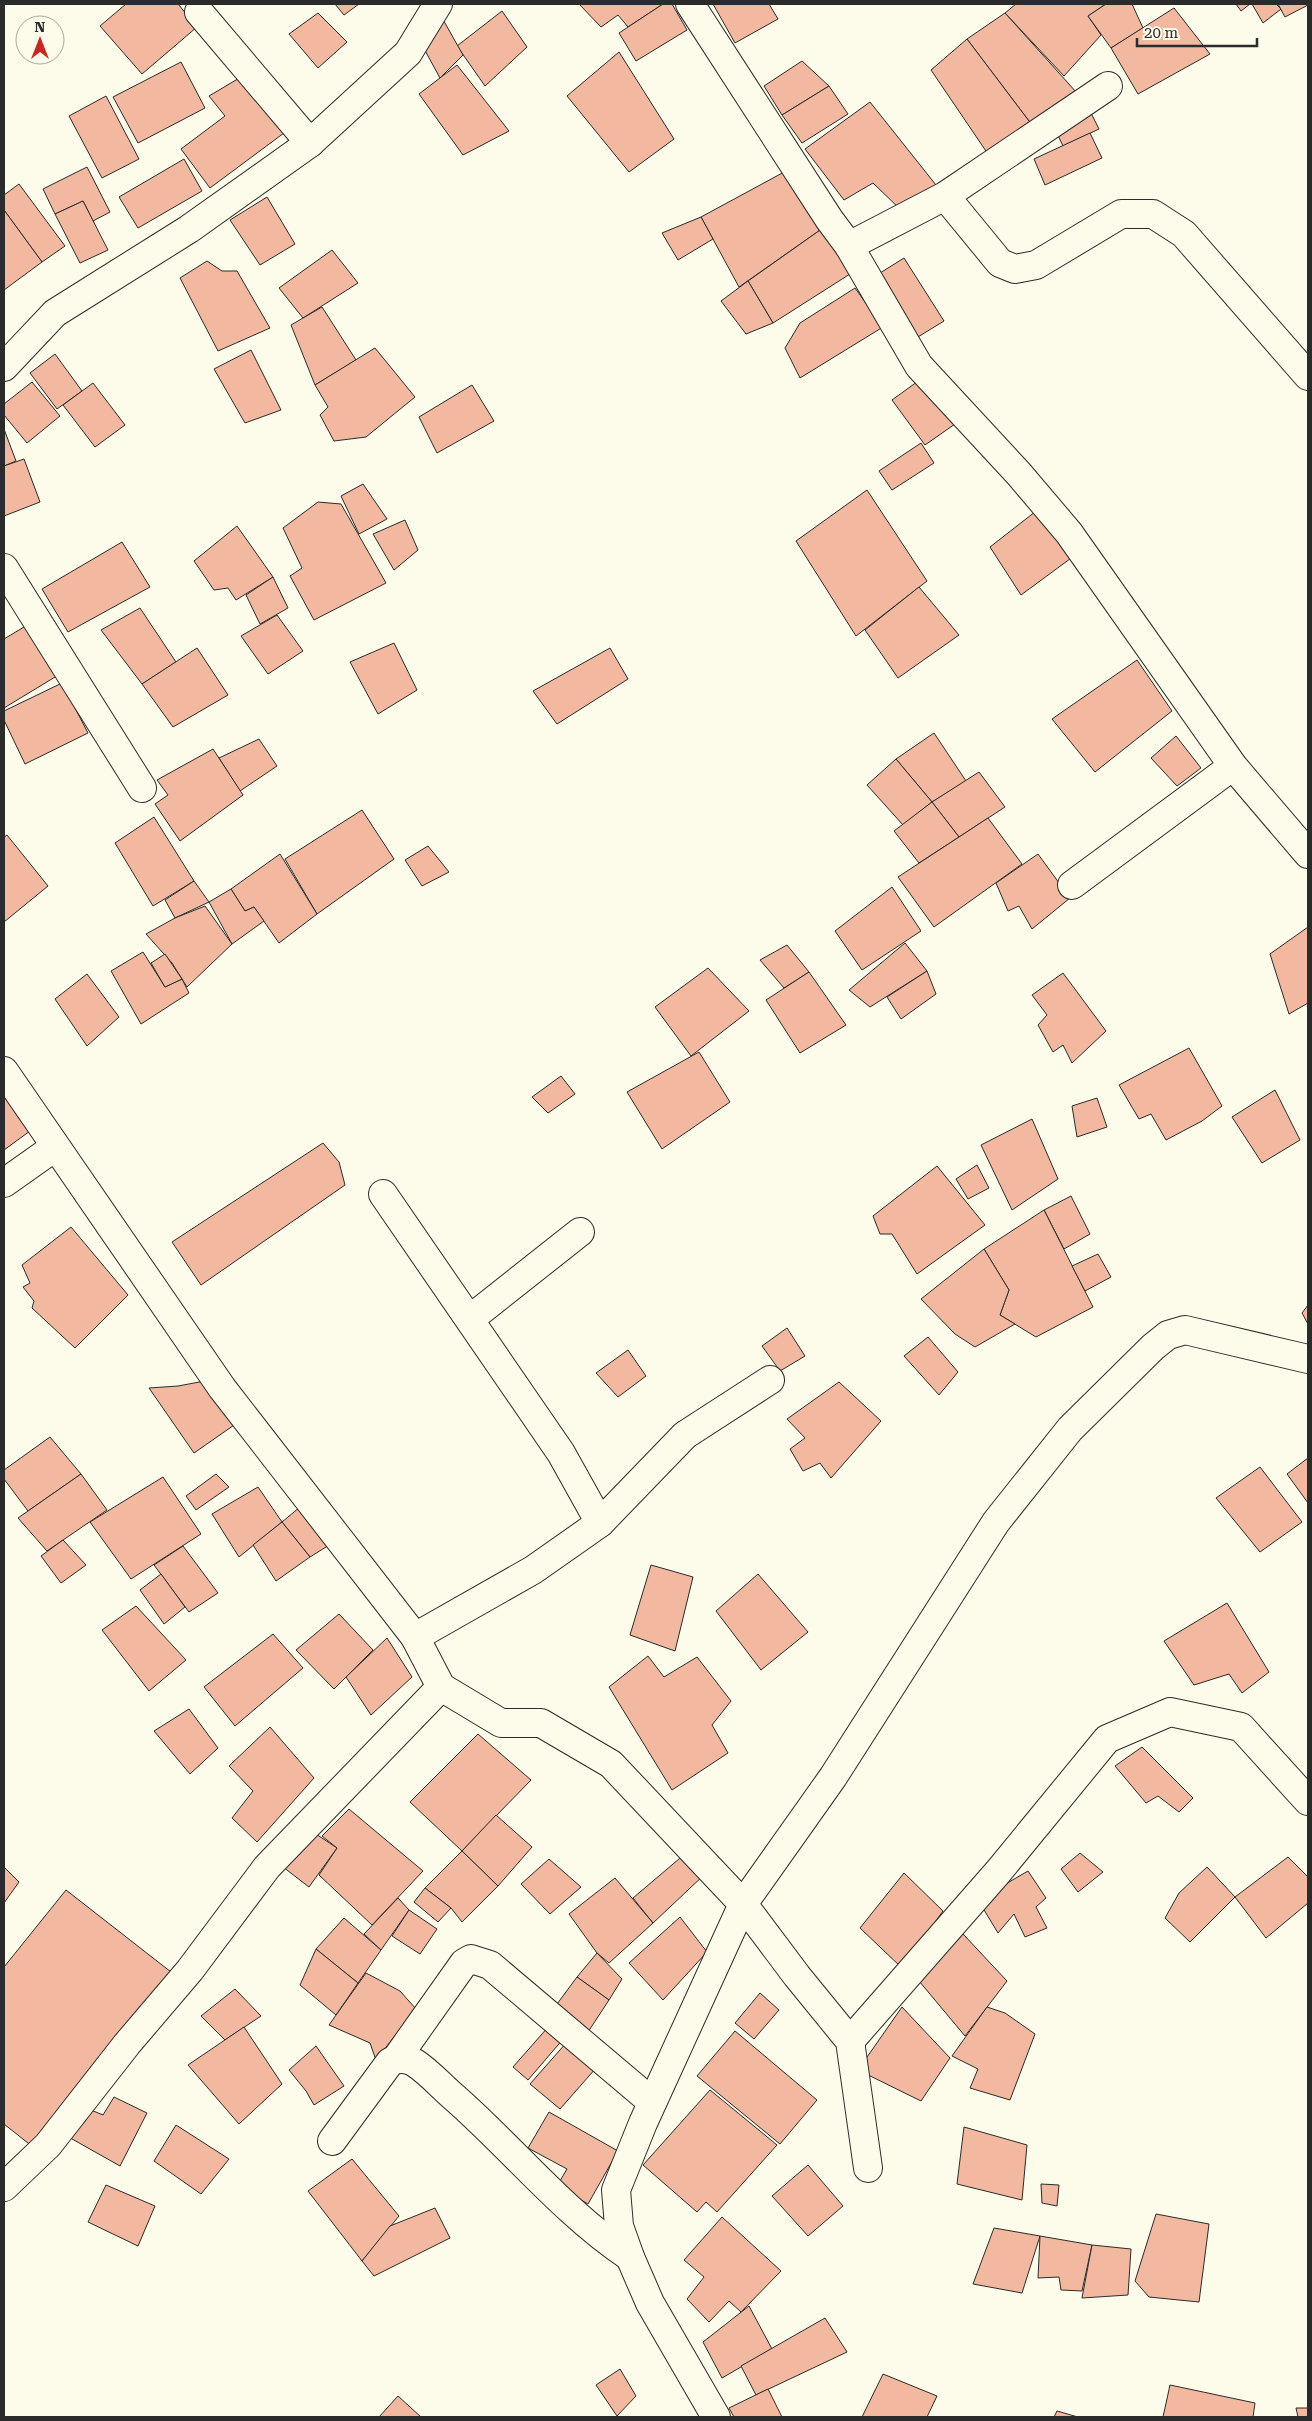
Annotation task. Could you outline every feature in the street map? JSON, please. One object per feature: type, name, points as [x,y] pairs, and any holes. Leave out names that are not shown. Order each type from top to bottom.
[{"type":"street","points":[[4,367],[56,313],[189,229],[310,143],[408,53],[438,4]]},
{"type":"street","points":[[690,4],[807,186],[849,246],[919,366],[1069,533],[1233,766],[1308,854]]},
{"type":"street","points":[[199,12],[310,143]]},
{"type":"street","points":[[849,246],[945,196],[1108,86]]},
{"type":"street","points":[[945,196],[1000,264],[1015,270],[1036,265],[1121,214],[1153,214],[1184,234],[1308,376]]},
{"type":"street","points":[[4,568],[142,788]]},
{"type":"street","points":[[1072,885],[1233,766]]},
{"type":"street","points":[[4,1071],[222,1388],[415,1637],[441,1687],[501,1723],[541,1723],[611,1764],[743,1904],[796,1976],[850,2041],[868,2168]]},
{"type":"street","points":[[4,1183],[55,1147]]},
{"type":"street","points":[[383,1194],[561,1452],[600,1523]]},
{"type":"street","points":[[470,1318],[580,1232]]},
{"type":"street","points":[[716,2417],[650,2303],[619,2226],[616,2190],[652,2102],[743,1904],[833,1777],[996,1522],[1070,1429],[1153,1347],[1168,1335],[1185,1330],[1308,1359]]},
{"type":"street","points":[[415,1637],[533,1570],[600,1523],[685,1435],[770,1380]]},
{"type":"street","points":[[4,2187],[48,2145],[127,2044],[190,1970],[267,1867],[441,1687]]},
{"type":"street","points":[[850,2041],[998,1872],[1107,1739],[1170,1712],[1241,1727],[1308,1801]]},
{"type":"street","points":[[332,2141],[390,2062],[396,2059],[464,1964],[471,1960],[490,1966],[652,2102]]},
{"type":"street","points":[[396,2059],[414,2062],[484,2124],[572,2212],[602,2238],[630,2257]]},
{"type":"building","points":[[126,4],[178,4],[197,27],[142,74],[100,26]]},
{"type":"building","points":[[335,4],[359,4],[344,15]]},
{"type":"building","points":[[579,4],[663,4],[628,27],[618,15],[601,27]]},
{"type":"building","points":[[663,4],[672,4],[687,30],[636,61],[619,33]]},
{"type":"building","points":[[713,4],[769,4],[778,19],[735,43]]},
{"type":"building","points":[[1016,4],[1106,4],[1088,16],[1101,35],[1064,76],[1005,13]]},
{"type":"building","points":[[1106,4],[1132,4],[1143,28],[1111,48],[1088,16]]},
{"type":"building","points":[[1236,4],[1250,4],[1241,11]]},
{"type":"building","points":[[1252,4],[1276,4],[1281,9],[1263,23]]},
{"type":"building","points":[[1278,4],[1308,4],[1308,5],[1285,17]]},
{"type":"building","points":[[1174,8],[1210,54],[1138,94],[1111,48]]},
{"type":"building","points":[[502,11],[527,47],[485,86],[457,46]]},
{"type":"building","points":[[318,13],[347,42],[318,68],[289,34]]},
{"type":"building","points":[[1005,13],[1077,93],[1032,125],[967,39]]},
{"type":"building","points":[[441,16],[463,55],[440,78],[422,45]]},
{"type":"building","points":[[967,39],[1032,125],[990,157],[931,70]]},
{"type":"building","points":[[619,52],[674,139],[629,172],[567,96]]},
{"type":"building","points":[[802,61],[829,86],[782,115],[764,86]]},
{"type":"building","points":[[181,62],[205,108],[138,143],[113,97]]},
{"type":"building","points":[[457,65],[509,131],[463,155],[419,94]]},
{"type":"building","points":[[241,77],[284,133],[210,188],[181,149],[225,116],[209,96]]},
{"type":"building","points":[[829,86],[848,114],[802,143],[782,115]]},
{"type":"building","points":[[106,96],[139,159],[102,178],[69,116]]},
{"type":"building","points":[[870,102],[936,185],[902,211],[873,183],[844,200],[805,149]]},
{"type":"building","points":[[1091,113],[1099,129],[1063,146],[1055,129]]},
{"type":"building","points":[[1090,133],[1102,158],[1045,185],[1034,159]]},
{"type":"building","points":[[184,159],[202,191],[138,228],[119,197]]},
{"type":"building","points":[[87,167],[110,212],[93,221],[83,201],[55,214],[43,189]]},
{"type":"building","points":[[786,171],[823,228],[739,287],[701,217]]},
{"type":"building","points":[[19,184],[65,246],[42,262],[4,210],[4,195]]},
{"type":"building","points":[[267,197],[295,244],[260,265],[230,220]]},
{"type":"building","points":[[83,201],[108,250],[80,263],[55,214]]},
{"type":"building","points":[[4,210],[42,262],[4,290]]},
{"type":"building","points":[[701,217],[713,239],[678,260],[662,233]]},
{"type":"building","points":[[823,228],[850,274],[773,323],[748,281]]},
{"type":"building","points":[[332,250],[358,283],[303,318],[279,288]]},
{"type":"building","points":[[904,258],[944,321],[913,340],[872,278]]},
{"type":"building","points":[[207,261],[222,271],[237,271],[270,328],[218,351],[180,278]]},
{"type":"building","points":[[748,281],[773,323],[746,334],[721,301]]},
{"type":"building","points":[[855,288],[883,327],[800,378],[785,348],[800,323]]},
{"type":"building","points":[[322,307],[356,360],[315,385],[291,325]]},
{"type":"building","points":[[375,348],[415,397],[366,437],[334,441],[320,415],[328,407],[315,385]]},
{"type":"building","points":[[251,350],[281,410],[245,423],[214,369]]},
{"type":"building","points":[[55,354],[82,391],[57,409],[30,373]]},
{"type":"building","points":[[921,379],[955,424],[925,445],[892,400]]},
{"type":"building","points":[[32,382],[60,416],[27,443],[4,415],[4,404]]},
{"type":"building","points":[[93,383],[125,425],[95,447],[63,405]]},
{"type":"building","points":[[472,385],[494,421],[437,453],[419,417]]},
{"type":"building","points":[[4,429],[16,461],[4,466]]},
{"type":"building","points":[[921,443],[934,463],[892,490],[879,471]]},
{"type":"building","points":[[24,459],[40,502],[4,516],[4,466]]},
{"type":"building","points":[[363,484],[387,519],[359,534],[341,496]]},
{"type":"building","points":[[867,490],[927,581],[856,636],[796,541]]},
{"type":"building","points":[[318,502],[341,504],[386,583],[314,620],[290,576],[302,568],[283,528]]},
{"type":"building","points":[[1040,508],[1078,553],[1021,595],[990,547]]},
{"type":"building","points":[[405,520],[418,550],[394,570],[373,534]]},
{"type":"building","points":[[237,526],[273,577],[236,600],[228,588],[214,590],[194,561]]},
{"type":"building","points":[[122,542],[150,587],[68,632],[42,589]]},
{"type":"building","points":[[273,577],[288,608],[260,624],[246,595]]},
{"type":"building","points":[[919,587],[959,635],[898,678],[865,630]]},
{"type":"building","points":[[140,608],[176,662],[142,684],[101,630]]},
{"type":"building","points":[[277,615],[303,651],[268,674],[241,636]]},
{"type":"building","points":[[29,624],[60,674],[4,708],[4,639]]},
{"type":"building","points":[[394,643],[417,690],[378,714],[350,662]]},
{"type":"building","points":[[197,648],[228,695],[173,727],[142,684]]},
{"type":"building","points":[[610,648],[628,679],[557,724],[533,691]]},
{"type":"building","points":[[1137,660],[1172,711],[1095,772],[1052,719]]},
{"type":"building","points":[[62,683],[88,733],[25,764],[4,720],[4,711]]},
{"type":"building","points":[[934,733],[966,781],[932,802],[896,759]]},
{"type":"building","points":[[1176,736],[1201,768],[1177,786],[1151,758]]},
{"type":"building","points":[[259,739],[277,766],[240,791],[219,758]]},
{"type":"building","points":[[213,749],[243,795],[180,841],[155,804],[168,795],[157,780]]},
{"type":"building","points":[[896,759],[932,802],[903,825],[867,785]]},
{"type":"building","points":[[979,772],[1005,807],[959,837],[932,802]]},
{"type":"building","points":[[932,802],[959,837],[919,863],[894,831]]},
{"type":"building","points":[[362,810],[394,859],[317,914],[285,859]]},
{"type":"building","points":[[154,817],[194,881],[153,906],[115,843]]},
{"type":"building","points":[[988,818],[1022,864],[934,927],[898,877]]},
{"type":"building","points":[[7,835],[48,886],[4,922],[4,837]]},
{"type":"building","points":[[428,846],[449,872],[422,886],[405,860]]},
{"type":"building","points":[[280,854],[317,914],[279,943],[254,907],[245,911],[231,889]]},
{"type":"building","points":[[1038,854],[1070,898],[1032,929],[1019,906],[1008,911],[996,883]]},
{"type":"building","points":[[194,881],[209,902],[175,918],[165,900]]},
{"type":"building","points":[[892,887],[921,931],[862,970],[835,931]]},
{"type":"building","points":[[231,889],[245,911],[254,907],[264,921],[232,944],[209,902]]},
{"type":"building","points":[[205,906],[232,944],[187,987],[172,963],[146,934],[175,918]]},
{"type":"building","points":[[1308,927],[1308,1003],[1289,1014],[1270,954]]},
{"type":"building","points":[[905,943],[927,971],[870,1007],[849,990]]},
{"type":"building","points":[[787,945],[809,972],[784,988],[760,960]]},
{"type":"building","points":[[143,952],[165,987],[182,979],[189,993],[141,1024],[111,971]]},
{"type":"building","points":[[165,954],[182,979],[165,987],[151,963]]},
{"type":"building","points":[[708,968],[749,1011],[691,1056],[655,1007]]},
{"type":"building","points":[[927,971],[936,994],[901,1019],[887,997]]},
{"type":"building","points":[[809,972],[846,1025],[800,1053],[766,1000]]},
{"type":"building","points":[[1063,973],[1106,1031],[1072,1063],[1063,1045],[1053,1052],[1038,1025],[1047,1015],[1032,995]]},
{"type":"building","points":[[87,974],[119,1017],[87,1046],[55,999]]},
{"type":"building","points":[[1189,1048],[1222,1106],[1202,1121],[1166,1140],[1151,1114],[1139,1119],[1119,1085]]},
{"type":"building","points":[[699,1052],[730,1102],[662,1149],[627,1092]]},
{"type":"building","points":[[561,1076],[575,1094],[548,1113],[532,1097]]},
{"type":"building","points":[[1275,1090],[1300,1140],[1262,1163],[1232,1117]]},
{"type":"building","points":[[4,1094],[30,1131],[4,1150]]},
{"type":"building","points":[[1097,1098],[1107,1127],[1077,1137],[1072,1106]]},
{"type":"building","points":[[1032,1119],[1058,1179],[1012,1210],[981,1145]]},
{"type":"building","points":[[323,1143],[339,1162],[345,1185],[201,1285],[172,1242]]},
{"type":"building","points":[[977,1165],[989,1188],[968,1199],[956,1179]]},
{"type":"building","points":[[937,1166],[985,1225],[917,1274],[892,1234],[880,1234],[873,1216]]},
{"type":"building","points":[[1071,1196],[1090,1234],[1064,1249],[1044,1210]]},
{"type":"building","points":[[1044,1210],[1093,1307],[1036,1337],[1000,1315],[1009,1290],[984,1249]]},
{"type":"building","points":[[71,1227],[128,1295],[75,1348],[32,1308],[34,1301],[23,1287],[30,1283],[22,1265]]},
{"type":"building","points":[[984,1249],[1009,1290],[1000,1315],[1015,1324],[975,1347],[955,1334],[921,1299]]},
{"type":"building","points":[[1098,1254],[1111,1277],[1085,1291],[1072,1266]]},
{"type":"building","points":[[1308,1305],[1308,1324],[1302,1313]]},
{"type":"building","points":[[787,1328],[805,1356],[780,1371],[762,1346]]},
{"type":"building","points":[[928,1337],[958,1372],[939,1395],[904,1356]]},
{"type":"building","points":[[628,1350],[646,1376],[618,1397],[596,1373]]},
{"type":"building","points":[[210,1380],[237,1423],[194,1453],[149,1388],[178,1386]]},
{"type":"building","points":[[839,1382],[881,1421],[831,1478],[820,1463],[803,1471],[790,1449],[805,1438],[787,1419]]},
{"type":"building","points":[[50,1437],[81,1474],[28,1511],[4,1479],[4,1470]]},
{"type":"building","points":[[1308,1458],[1308,1503],[1287,1474]]},
{"type":"building","points":[[1260,1467],[1302,1522],[1260,1552],[1216,1498]]},
{"type":"building","points":[[81,1474],[107,1510],[47,1551],[18,1518]]},
{"type":"building","points":[[216,1474],[229,1487],[196,1510],[186,1496]]},
{"type":"building","points":[[163,1477],[201,1534],[131,1579],[90,1522]]},
{"type":"building","points":[[258,1487],[282,1522],[239,1557],[212,1514]]},
{"type":"building","points":[[306,1502],[334,1542],[310,1557],[282,1522]]},
{"type":"building","points":[[282,1522],[310,1557],[276,1581],[253,1545]]},
{"type":"building","points":[[63,1540],[86,1565],[61,1583],[41,1556]]},
{"type":"building","points":[[183,1546],[218,1593],[189,1612],[154,1565]]},
{"type":"building","points":[[651,1565],[693,1577],[675,1651],[630,1635]]},
{"type":"building","points":[[161,1574],[185,1607],[164,1624],[140,1590]]},
{"type":"building","points":[[758,1574],[808,1632],[761,1670],[716,1611]]},
{"type":"building","points":[[1227,1603],[1269,1672],[1242,1693],[1229,1674],[1194,1685],[1164,1641]]},
{"type":"building","points":[[136,1606],[186,1660],[149,1691],[102,1630]]},
{"type":"building","points":[[339,1614],[373,1650],[334,1689],[296,1650]]},
{"type":"building","points":[[273,1634],[303,1668],[235,1726],[204,1687]]},
{"type":"building","points":[[387,1638],[412,1677],[371,1715],[346,1677]]},
{"type":"building","points":[[648,1656],[664,1677],[697,1657],[731,1701],[712,1725],[728,1753],[672,1790],[609,1687]]},
{"type":"building","points":[[189,1709],[218,1748],[190,1774],[154,1731]]},
{"type":"building","points":[[270,1727],[314,1778],[257,1842],[232,1818],[253,1791],[229,1766]]},
{"type":"building","points":[[478,1734],[531,1780],[462,1851],[410,1802]]},
{"type":"building","points":[[1142,1747],[1193,1798],[1179,1812],[1158,1796],[1146,1803],[1115,1766]]},
{"type":"building","points":[[349,1809],[423,1871],[372,1925],[319,1875],[337,1848],[322,1836]]},
{"type":"building","points":[[496,1815],[532,1847],[498,1886],[462,1851]]},
{"type":"building","points":[[313,1832],[337,1848],[309,1887],[283,1867]]},
{"type":"building","points":[[462,1851],[498,1886],[462,1922],[451,1908],[425,1888]]},
{"type":"building","points":[[686,1853],[705,1874],[653,1923],[633,1898]]},
{"type":"building","points":[[1080,1853],[1103,1872],[1078,1892],[1061,1869]]},
{"type":"building","points":[[1288,1857],[1308,1877],[1308,1903],[1266,1938],[1235,1897]]},
{"type":"building","points":[[549,1859],[581,1887],[550,1914],[521,1884]]},
{"type":"building","points":[[4,1867],[19,1882],[4,1903]]},
{"type":"building","points":[[1207,1867],[1235,1897],[1190,1942],[1165,1918],[1179,1893]]},
{"type":"building","points":[[1028,1871],[1046,1898],[1036,1907],[1047,1928],[1025,1937],[1014,1914],[998,1933],[978,1900]]},
{"type":"building","points":[[904,1873],[943,1911],[902,1968],[860,1928]]},
{"type":"building","points":[[615,1878],[653,1923],[609,1963],[597,1953],[569,1914]]},
{"type":"building","points":[[425,1888],[451,1908],[438,1922],[414,1902]]},
{"type":"building","points":[[66,1890],[171,1972],[33,2147],[4,2124],[4,1967]]},
{"type":"building","points":[[398,1898],[409,1910],[381,1950],[364,1934]]},
{"type":"building","points":[[409,1910],[437,1929],[420,1954],[392,1936]]},
{"type":"building","points":[[680,1917],[707,1952],[663,2000],[629,1963]]},
{"type":"building","points":[[344,1918],[381,1950],[358,1983],[316,1949]]},
{"type":"building","points":[[963,1934],[1007,1981],[965,2036],[919,1981]]},
{"type":"building","points":[[316,1949],[358,1983],[336,2015],[300,1985]]},
{"type":"building","points":[[597,1953],[622,1979],[609,2000],[577,1977]]},
{"type":"building","points":[[366,1973],[400,1991],[416,2009],[376,2060],[370,2043],[329,2025]]},
{"type":"building","points":[[577,1977],[609,2000],[588,2032],[557,2004]]},
{"type":"building","points":[[235,1989],[261,2016],[225,2040],[201,2016]]},
{"type":"building","points":[[760,1993],[779,2010],[754,2039],[735,2023]]},
{"type":"building","points":[[902,2007],[950,2058],[921,2101],[858,2070]]},
{"type":"building","points":[[987,2007],[1005,2013],[1035,2034],[1010,2100],[970,2088],[978,2069],[952,2056]]},
{"type":"building","points":[[549,2026],[564,2038],[528,2080],[513,2067]]},
{"type":"building","points":[[244,2027],[282,2084],[239,2124],[188,2065]]},
{"type":"building","points":[[735,2031],[817,2100],[780,2144],[697,2076]]},
{"type":"building","points":[[567,2042],[596,2068],[560,2109],[530,2084]]},
{"type":"building","points":[[316,2046],[344,2086],[314,2105],[306,2091],[289,2070]]},
{"type":"building","points":[[710,2090],[777,2145],[717,2212],[706,2202],[697,2212],[643,2165]]},
{"type":"building","points":[[114,2097],[147,2113],[120,2166],[65,2135],[86,2108],[103,2115]]},
{"type":"building","points":[[549,2112],[618,2151],[588,2204],[557,2186],[567,2169],[528,2148]]},
{"type":"building","points":[[176,2125],[229,2159],[201,2194],[154,2161]]},
{"type":"building","points":[[964,2127],[1027,2145],[1022,2200],[957,2184]]},
{"type":"building","points":[[352,2159],[399,2216],[362,2261],[308,2191]]},
{"type":"building","points":[[808,2165],[843,2206],[808,2236],[772,2196]]},
{"type":"building","points":[[1041,2184],[1059,2185],[1057,2206],[1042,2203]]},
{"type":"building","points":[[106,2185],[155,2206],[138,2246],[88,2222]]},
{"type":"building","points":[[435,2208],[450,2238],[374,2276],[362,2261],[390,2226]]},
{"type":"building","points":[[1156,2214],[1209,2224],[1199,2302],[1149,2297],[1135,2281]]},
{"type":"building","points":[[722,2217],[781,2271],[741,2312],[729,2301],[709,2322],[687,2299],[704,2277],[684,2260]]},
{"type":"building","points":[[994,2228],[1040,2236],[1022,2293],[973,2284]]},
{"type":"building","points":[[1040,2236],[1092,2245],[1082,2291],[1061,2290],[1059,2277],[1038,2278]]},
{"type":"building","points":[[1092,2245],[1131,2249],[1128,2295],[1082,2298]]},
{"type":"building","points":[[749,2306],[772,2349],[722,2378],[703,2342]]},
{"type":"building","points":[[825,2318],[847,2352],[756,2395],[741,2366]]},
{"type":"building","points":[[620,2369],[636,2396],[617,2416],[596,2385]]},
{"type":"building","points":[[883,2374],[937,2396],[927,2417],[862,2417]]},
{"type":"building","points":[[1170,2385],[1255,2403],[1253,2417],[1163,2417]]},
{"type":"building","points":[[768,2389],[782,2417],[734,2417],[729,2408]]},
{"type":"building","points":[[398,2396],[421,2417],[379,2417]]},
{"type":"building","points":[[1296,2408],[1308,2408],[1308,2417],[1298,2417]]},
{"type":"building","points":[[1057,2411],[1078,2417],[1054,2417]]}]
